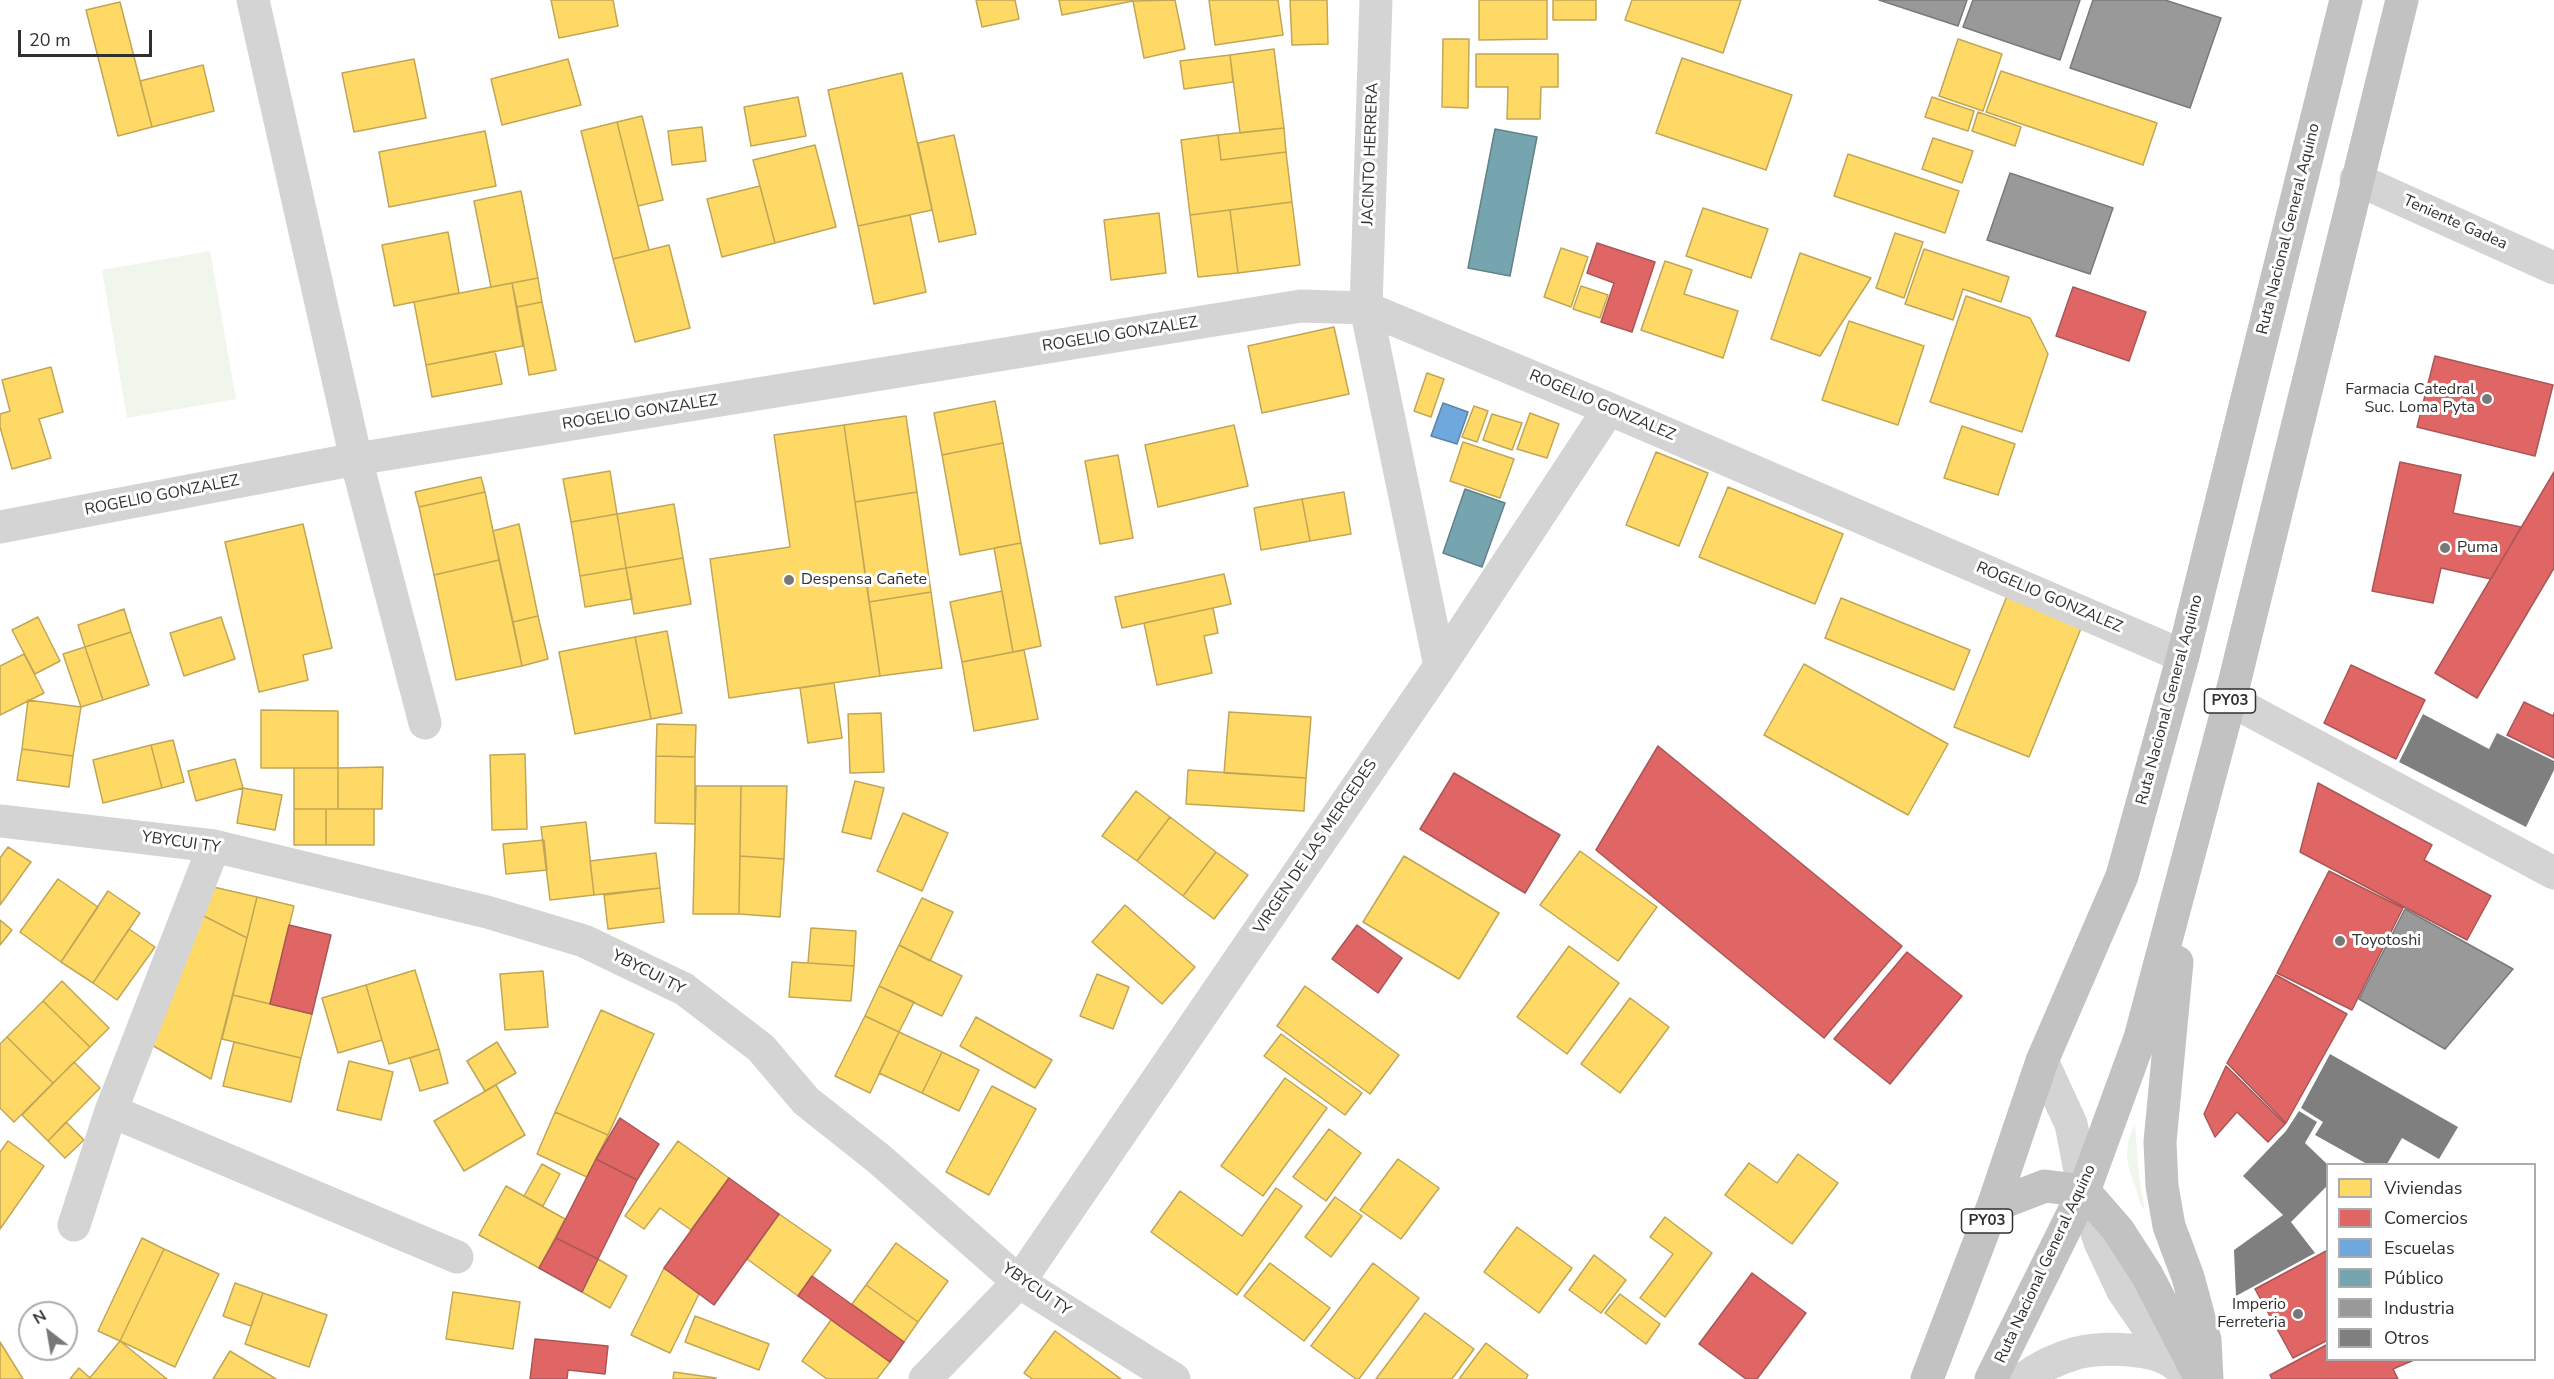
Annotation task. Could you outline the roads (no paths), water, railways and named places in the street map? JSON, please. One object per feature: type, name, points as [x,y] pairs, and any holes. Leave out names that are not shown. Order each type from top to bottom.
[{"type":"highway","name":"Ruta Nacional General Aquino","points":[[1927,1379],[1993,1206],[2042,1061],[2122,876],[2183,656],[2346,0]]},
{"type":"highway","name":"Ruta Nacional General Aquino","points":[[1991,1379],[2084,1191],[2140,1038],[2230,700],[2356,179],[2402,0]]},
{"type":"highway","points":[[2184,878],[2160,1142],[2162,1186],[2169,1226],[2188,1277],[2205,1340],[2207,1379]]},
{"type":"highway","points":[[1993,1206],[2045,1186],[2084,1191],[2118,1230],[2147,1275],[2200,1379]]},
{"type":"street","points":[[253,0],[356,459],[425,723]]},
{"type":"street","name":"JACINTO HERRERA","points":[[1376,0],[1366,308],[1440,666]]},
{"type":"street","name":"Teniente Gadea","points":[[2356,179],[2554,268]]},
{"type":"street","name":"ROGELIO GONZALEZ","points":[[0,527],[356,459],[1301,306],[1366,308],[1609,409],[2183,656]]},
{"type":"street","name":"VIRGEN DE LAS MERCEDES","points":[[925,1379],[1019,1282],[1440,666],[1609,409]]},
{"type":"street","points":[[2230,700],[2554,873]]},
{"type":"street","name":"YBYCUI TY","points":[[0,822],[214,846],[487,912],[584,941],[684,989],[761,1048],[806,1101],[878,1158],[1019,1282],[1174,1379]]},
{"type":"street","points":[[74,1225],[111,1111],[214,846]]},
{"type":"street","points":[[2042,1061],[2071,1124],[2084,1191],[2100,1242],[2123,1291],[2156,1339],[2192,1379]]},
{"type":"street","points":[[111,1111],[457,1257]]},
{"type":"street","points":[[2023,1379],[2036,1370],[2078,1353],[2123,1349],[2168,1358],[2192,1379]]},
{"type":"place","name":"Farmacia Catedral Suc. Loma Pyta","points":[[2487,399]]},
{"type":"place","name":"Puma","points":[[2445,548]]},
{"type":"place","name":"Despensa Cañete","points":[[789,580]]},
{"type":"place","name":"Toyotoshi","points":[[2340,941]]},
{"type":"place","name":"Imperio Ferreteria","points":[[2298,1314]]}]
